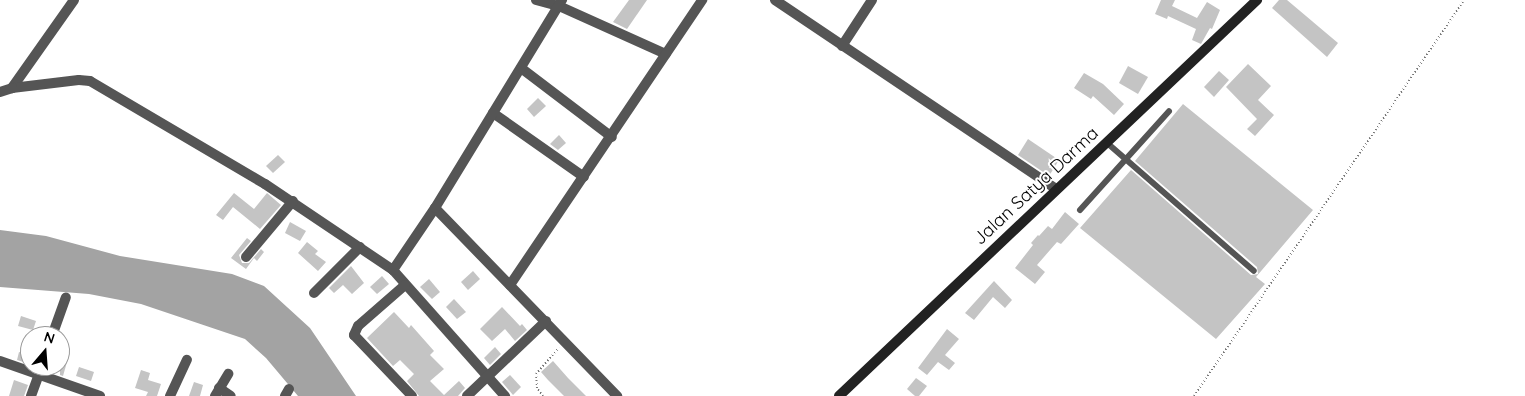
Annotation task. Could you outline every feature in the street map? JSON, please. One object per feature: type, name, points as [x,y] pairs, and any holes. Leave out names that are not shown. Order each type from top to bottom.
[{"type":"main road","name":"Jalan Satya Darma","points":[[839,396],[1257,0]]},
{"type":"street","points":[[12,88],[74,0]]},
{"type":"street","points":[[536,0],[561,3],[666,54]]},
{"type":"street","points":[[510,285],[612,137],[702,0]]},
{"type":"street","points":[[775,0],[1056,189]]},
{"type":"street","points":[[842,46],[872,0]]},
{"type":"street","points":[[393,270],[435,208],[561,3]]},
{"type":"street","points":[[521,68],[612,137]]},
{"type":"street","points":[[0,92],[12,88],[79,80],[90,81],[293,201],[393,270],[505,396]]},
{"type":"street","points":[[493,113],[584,177]]},
{"type":"street","points":[[246,257],[293,201]]},
{"type":"street","points":[[435,208],[617,396]]},
{"type":"street","points":[[314,293],[360,247]]},
{"type":"street","points":[[406,285],[358,326],[354,335],[412,396]]},
{"type":"street","points":[[56,326],[66,297]]},
{"type":"street","points":[[467,396],[546,321]]},
{"type":"street","points":[[170,396],[187,360]]},
{"type":"street","points":[[0,361],[20,366]]},
{"type":"street","points":[[228,374],[217,392],[231,396]]},
{"type":"street","points":[[32,396],[39,376]]},
{"type":"street","points":[[53,376],[100,396]]},
{"type":"lane","points":[[1080,210],[1169,111]]},
{"type":"lane","points":[[1106,142],[1124,160],[1254,271]]},
{"type":"path","points":[[1194,396],[1464,0]]},
{"type":"path","points":[[543,396],[537,388],[536,374],[566,342]]},
{"type":"shaded area","points":[[0,230],[46,236],[120,256],[232,274],[264,286],[310,328],[356,396],[298,396],[266,358],[245,339],[141,304],[89,294],[0,287]]},
{"type":"building","points":[[629,0],[647,0],[627,29],[613,22]]},
{"type":"building","points":[[1161,0],[1175,0],[1172,6],[1197,18],[1207,2],[1220,10],[1212,29],[1210,28],[1201,44],[1192,40],[1196,29],[1168,16],[1167,19],[1155,14]]},
{"type":"building","points":[[1279,0],[1287,0],[1338,43],[1327,57],[1272,8]]},
{"type":"building","points":[[1248,64],[1271,86],[1258,100],[1274,115],[1255,136],[1247,129],[1257,119],[1226,87]]},
{"type":"building","points":[[1128,66],[1148,77],[1138,94],[1119,83]]},
{"type":"building","points":[[1219,71],[1229,80],[1214,97],[1204,87]]},
{"type":"building","points":[[1084,73],[1103,84],[1124,104],[1114,115],[1093,96],[1091,99],[1074,88]]},
{"type":"building","points":[[538,98],[546,106],[534,117],[527,109]]},
{"type":"building","points":[[1183,104],[1313,210],[1256,277],[1265,284],[1216,339],[1080,228],[1131,170],[1251,275],[1258,274],[1257,267],[1135,161]]},
{"type":"building","points":[[559,135],[566,143],[558,150],[550,144]]},
{"type":"building","points":[[1028,139],[1059,160],[1049,176],[1018,155]]},
{"type":"building","points":[[278,155],[285,162],[273,173],[266,166]]},
{"type":"building","points":[[234,193],[254,209],[267,193],[281,205],[260,229],[233,207],[223,220],[216,215]]},
{"type":"building","points":[[1065,212],[1079,224],[1061,244],[1057,242],[1037,265],[1045,272],[1035,284],[1015,268],[1033,245],[1031,243],[1038,235],[1048,226],[1052,229]]},
{"type":"building","points":[[290,222],[306,231],[300,241],[285,233]]},
{"type":"building","points":[[247,238],[251,241],[239,255],[242,263],[249,263],[261,249],[264,252],[257,261],[254,258],[246,269],[231,258]]},
{"type":"building","points":[[307,242],[318,251],[315,254],[326,262],[318,271],[298,253]]},
{"type":"building","points":[[351,266],[364,283],[352,294],[343,285],[334,293],[329,288]]},
{"type":"building","points":[[473,271],[480,279],[468,290],[461,282]]},
{"type":"building","points":[[382,276],[389,284],[377,294],[370,287]]},
{"type":"building","points":[[429,279],[440,292],[432,299],[420,287]]},
{"type":"building","points":[[994,281],[1012,300],[1005,308],[993,297],[974,320],[965,313]]},
{"type":"building","points":[[454,299],[466,312],[457,319],[446,307]]},
{"type":"building","points":[[502,307],[520,326],[522,324],[527,330],[515,341],[505,329],[492,341],[480,329]]},
{"type":"building","points":[[394,312],[409,328],[411,325],[434,351],[430,355],[444,369],[430,381],[444,395],[459,381],[465,388],[458,396],[419,396],[407,381],[414,374],[400,360],[393,366],[367,338]]},
{"type":"building","points":[[21,316],[36,321],[34,326],[18,326]]},
{"type":"building","points":[[947,329],[959,339],[945,355],[955,363],[949,370],[938,362],[927,375],[918,368]]},
{"type":"building","points":[[495,347],[501,354],[490,365],[484,358]]},
{"type":"building","points":[[19,352],[20,352],[20,361],[17,360]]},
{"type":"building","points":[[553,361],[586,396],[564,396],[548,380],[541,372]]},
{"type":"building","points":[[79,367],[94,372],[91,381],[76,376]]},
{"type":"building","points":[[141,370],[150,373],[148,380],[161,384],[157,396],[146,396],[148,392],[135,388]]},
{"type":"building","points":[[510,375],[521,387],[513,395],[502,382]]},
{"type":"building","points":[[916,378],[927,386],[919,396],[915,396],[907,389]]},
{"type":"building","points":[[14,380],[28,385],[24,396],[9,396]]},
{"type":"building","points":[[194,382],[203,385],[200,396],[189,396]]}]
